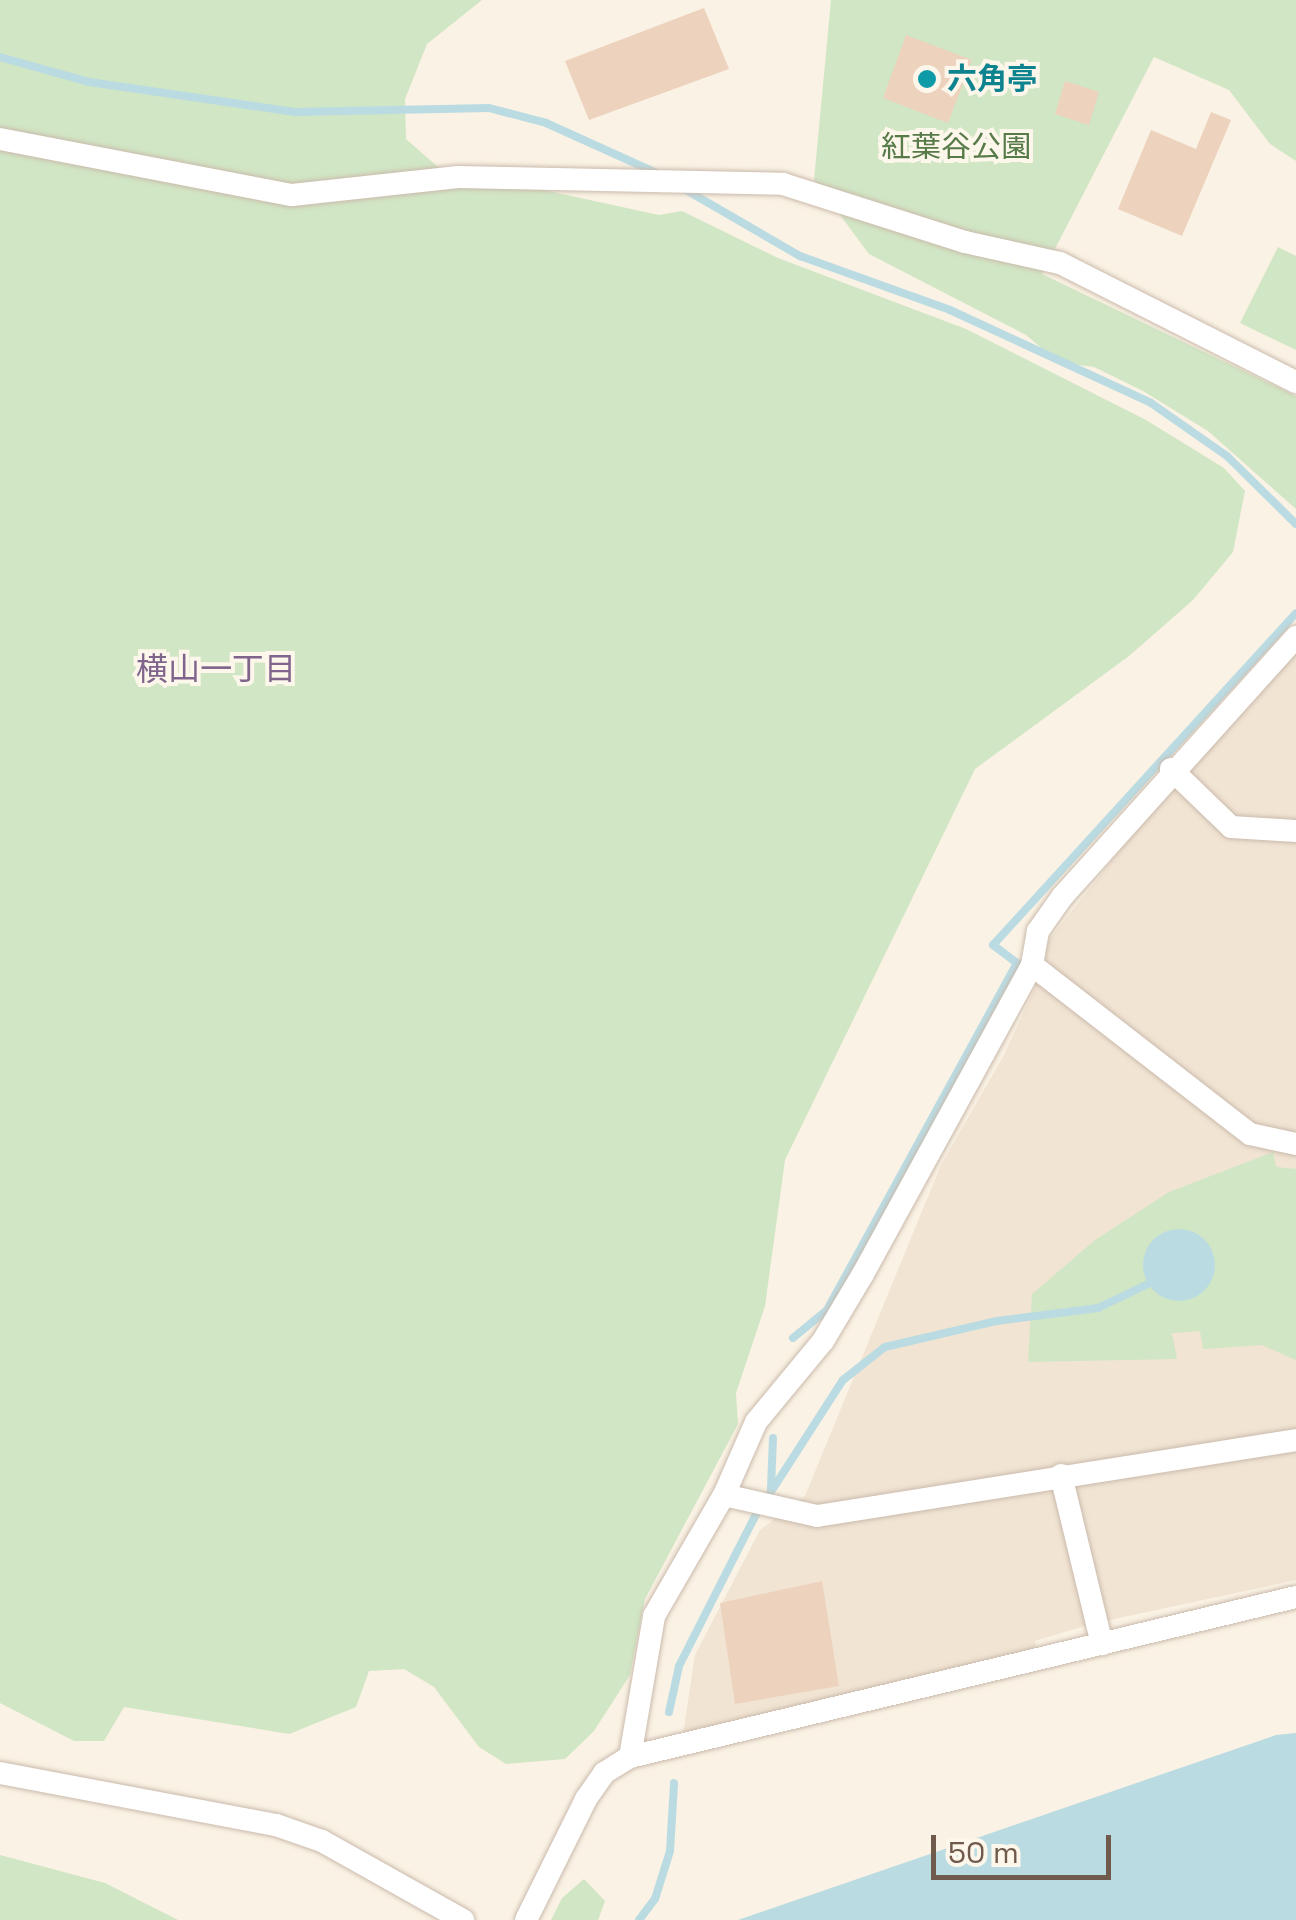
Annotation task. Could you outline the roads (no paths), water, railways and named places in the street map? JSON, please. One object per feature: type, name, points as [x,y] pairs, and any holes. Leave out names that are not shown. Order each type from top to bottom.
[{"type":"street","points":[[0,139],[292,195],[458,177],[661,186],[687,181],[782,184],[965,242],[1060,263],[1296,382]]},
{"type":"street","points":[[630,1758],[654,1616],[724,1496],[756,1422],[823,1341],[863,1274],[1032,965],[1038,932],[1062,897],[1171,769],[1296,637]]},
{"type":"street","points":[[1171,769],[1231,827],[1296,831]]},
{"type":"street","points":[[1032,965],[1250,1134],[1296,1144]]},
{"type":"street","points":[[724,1496],[817,1516],[1296,1440]]},
{"type":"street","points":[[1061,1475],[1102,1644]]},
{"type":"street","points":[[526,1920],[586,1799],[604,1773],[630,1758],[1296,1597]]},
{"type":"street","points":[[0,1774],[276,1825],[322,1841],[462,1920]]},
{"type":"water","points":[[1179,1229],[1205,1239],[1215,1265],[1205,1291],[1179,1301],[1153,1291],[1143,1265],[1153,1239]]},
{"type":"water","points":[[1296,1733],[1296,1920],[738,1920],[1276,1735]]},
{"type":"waterway","points":[[0,57],[89,82],[295,112],[489,108],[546,123],[661,175]]},
{"type":"waterway","points":[[686,190],[800,256],[950,310],[1151,403],[1227,456],[1296,524]]},
{"type":"waterway","points":[[793,1338],[827,1310],[1017,963],[993,945],[1296,613]]},
{"type":"waterway","points":[[669,1712],[679,1666],[754,1518],[843,1380],[885,1347],[997,1321],[1098,1308],[1148,1284]]},
{"type":"waterway","points":[[771,1489],[773,1438]]},
{"type":"waterway","points":[[639,1920],[655,1899],[670,1851],[674,1783]]},
{"type":"place","name":"六角亭","points":[[927,79]]},
{"type":"district","name":"横山一丁目","points":[[216,669]]},
{"type":"park label","name":"紅葉谷公園","points":[[956,147]]}]
